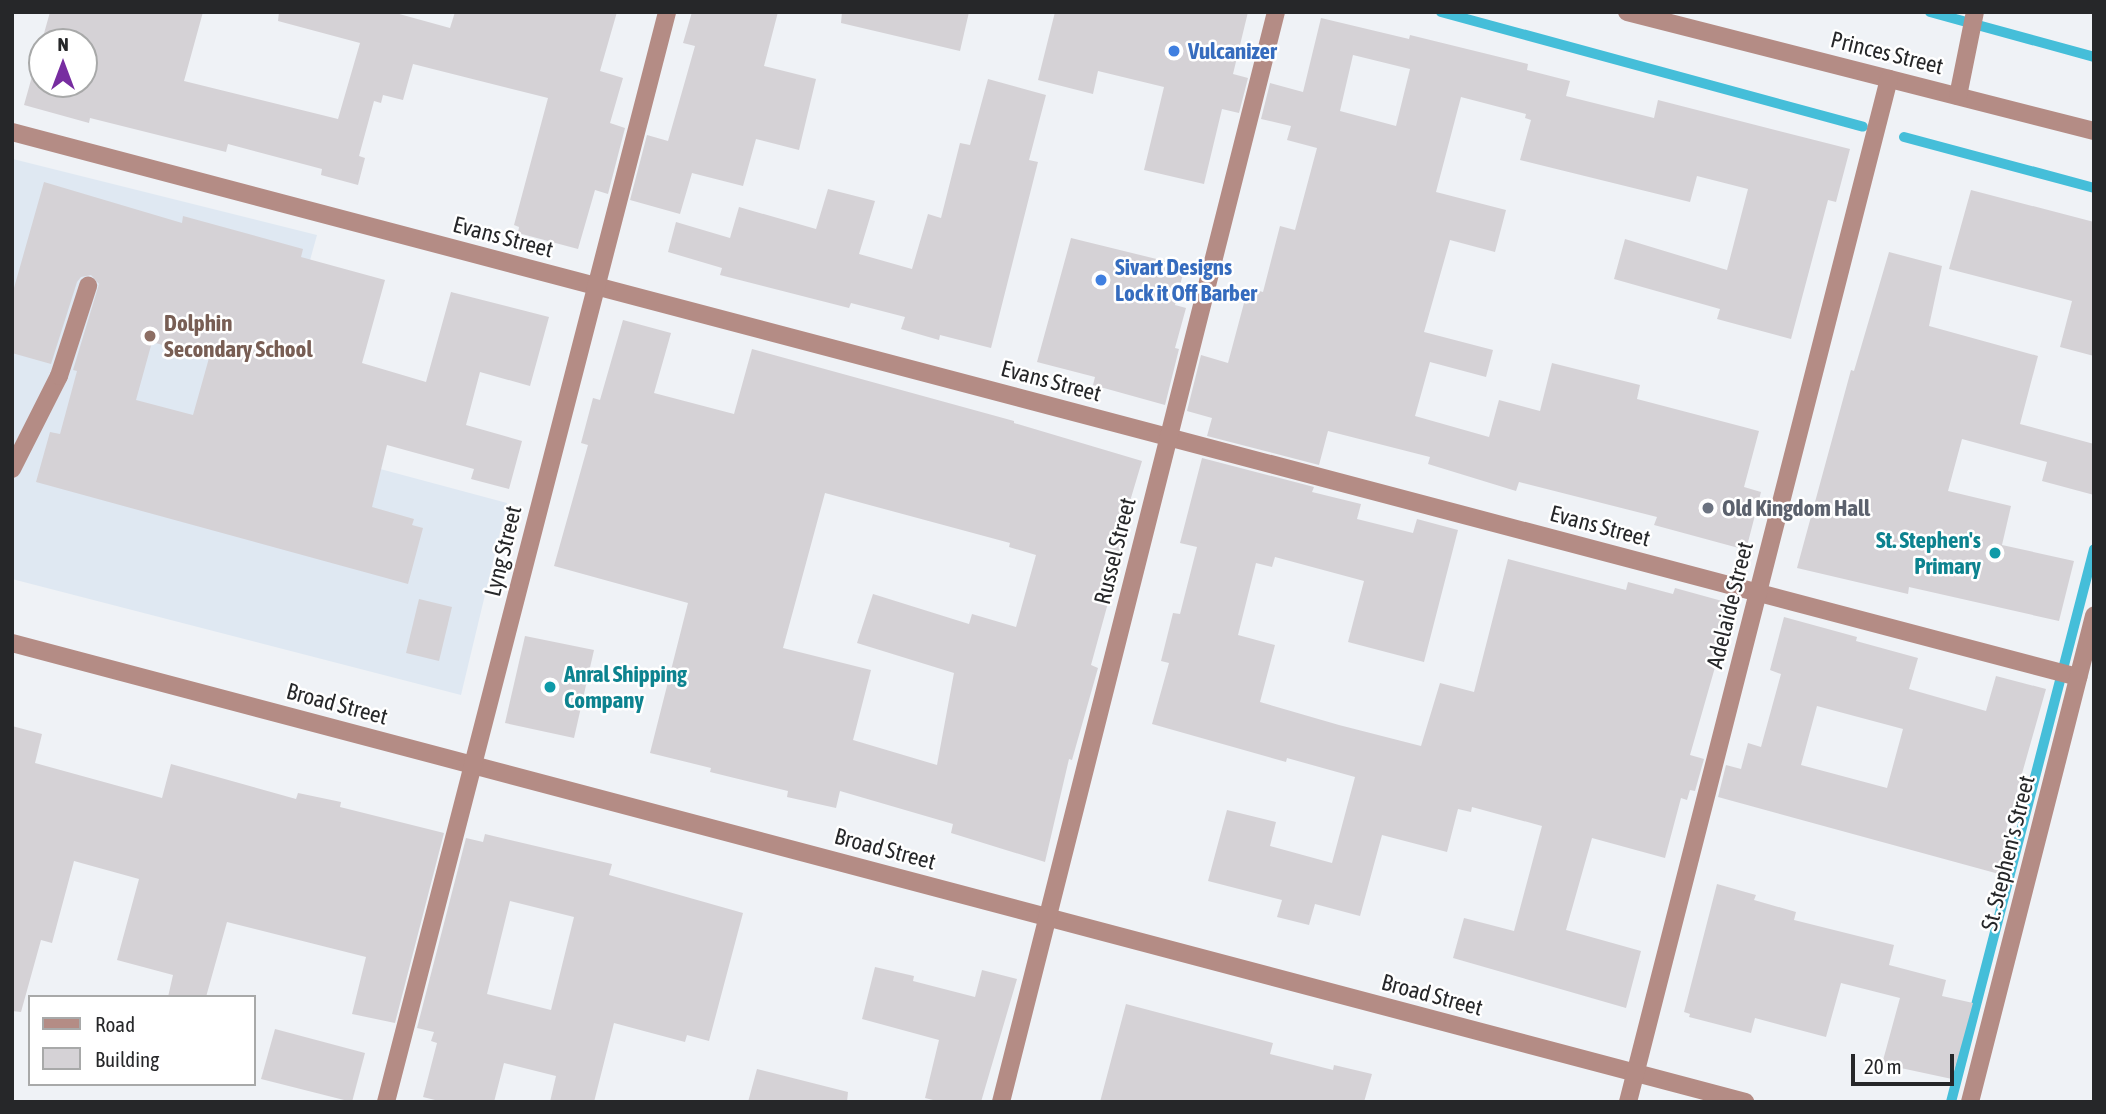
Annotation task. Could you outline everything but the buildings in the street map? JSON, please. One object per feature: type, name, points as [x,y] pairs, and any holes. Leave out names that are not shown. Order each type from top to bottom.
[{"type":"street","name":"Lyng Street","points":[[386,1102],[667,12]]},
{"type":"street","name":"Russel Street","points":[[1001,1102],[1276,12]]},
{"type":"street","name":"Princes Street","points":[[1627,12],[2094,131]]},
{"type":"street","points":[[1958,96],[1975,12]]},
{"type":"street","name":"Adelaide Street","points":[[1628,1102],[1889,79]]},
{"type":"street","name":"Evans Street","points":[[12,132],[2078,677]]},
{"type":"street","points":[[12,469],[59,376],[88,286]]},
{"type":"street","name":"St. Stephen's Street","points":[[1970,1102],[2094,616]]},
{"type":"street","name":"Broad Street","points":[[12,643],[1745,1102]]},
{"type":"shaded area","name":"Dolphin Secondary School","points":[[13,159],[317,235],[261,437],[507,503],[461,695],[12,579]]},
{"type":"waterway","points":[[1441,12],[1863,127]]},
{"type":"waterway","points":[[1930,12],[2094,57]]},
{"type":"waterway","points":[[1904,137],[2094,188]]},
{"type":"waterway","points":[[1951,1102],[2094,549]]},
{"type":"place","name":"Vulcanizer","points":[[1174,51]]},
{"type":"place","name":"Sivart Designs Lock it Off Barber","points":[[1101,280]]},
{"type":"place","name":"Dolphin Secondary School","points":[[150,336]]},
{"type":"place","name":"Old Kingdom Hall","points":[[1708,508]]},
{"type":"place","name":"St. Stephen's Primary","points":[[1995,553]]},
{"type":"place","name":"Anral Shipping Company","points":[[550,687]]}]
